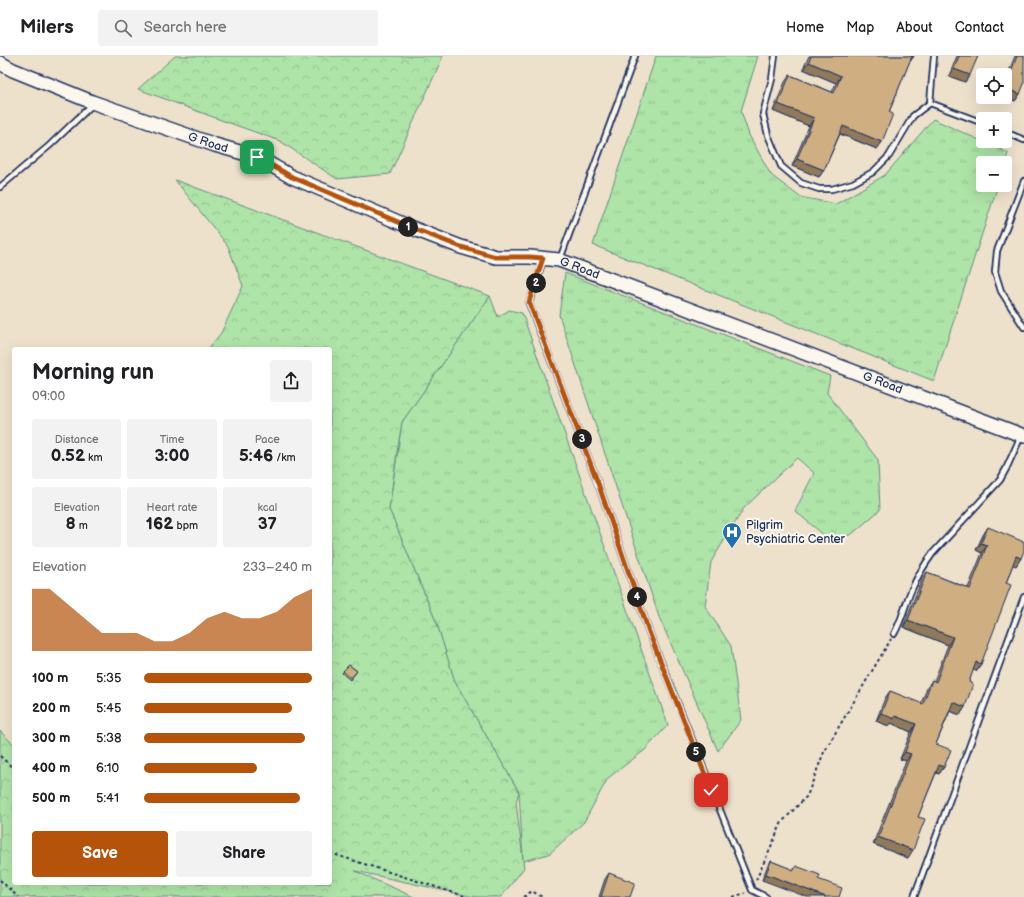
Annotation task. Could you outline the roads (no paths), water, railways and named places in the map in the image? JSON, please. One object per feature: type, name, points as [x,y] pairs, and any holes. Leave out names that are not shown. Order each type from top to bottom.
[{"type":"street","name":"G Road","points":[[0,63],[13,70],[94,103],[215,145],[257,157],[292,177],[461,247],[496,257],[530,257],[559,260],[1023,435]]},
{"type":"lane","points":[[559,260],[635,56]]},
{"type":"lane","points":[[775,56],[772,79],[763,114],[768,135],[781,166],[801,183],[819,189],[832,189],[853,183],[873,172],[889,156],[913,116],[930,103],[934,56]]},
{"type":"lane","points":[[0,187],[49,146],[94,103]]},
{"type":"lane","points":[[930,103],[976,121]]},
{"type":"lane","points":[[1012,135],[1024,140]]},
{"type":"lane","points":[[1024,181],[997,251],[995,272],[1001,291],[1024,327]]},
{"type":"lane","points":[[543,258],[529,302],[599,486],[649,632],[752,890],[766,897]]},
{"type":"lane","points":[[894,634],[900,624],[911,591],[924,564],[932,553],[1000,480],[1023,435]]},
{"type":"lane","points":[[914,897],[1024,597]]},
{"type":"place","name":"Pilgrim Psychiatric Center","points":[[732,549]]}]
